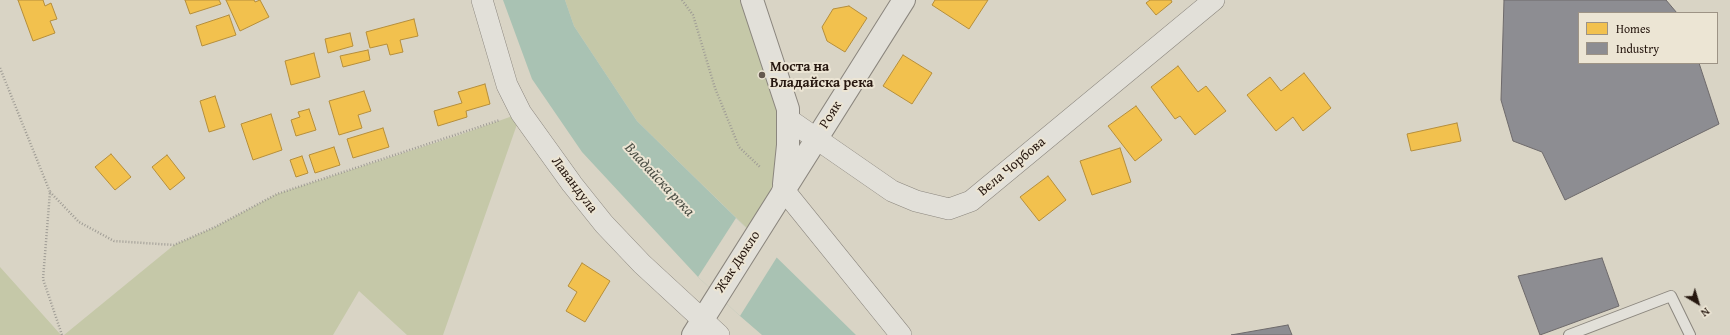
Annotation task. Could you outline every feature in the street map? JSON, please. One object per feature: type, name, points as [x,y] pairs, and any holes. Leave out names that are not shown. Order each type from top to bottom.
[{"type":"street","name":"Лавандула","points":[[482,0],[507,84],[521,113],[572,184],[604,224],[647,269],[698,327],[719,335]]},
{"type":"street","points":[[752,0],[788,109],[788,145],[783,189],[900,335]]},
{"type":"street","name":"Рояк","points":[[783,189],[904,0]]},
{"type":"street","name":"Вела Чорбова","points":[[788,119],[892,191],[916,201],[949,209],[971,201],[1214,0]]},
{"type":"street","name":"Жак Дюкло","points":[[698,327],[783,189]]},
{"type":"lane","points":[[1569,335],[1671,296],[1690,335]]},
{"type":"path","points":[[682,0],[693,15],[715,88],[739,147],[783,189]]},
{"type":"path","points":[[0,68],[50,192],[79,222],[114,241],[174,245],[216,227],[277,194],[459,135],[521,113]]},
{"type":"path","points":[[50,192],[43,279],[62,335]]},
{"type":"shaded area","points":[[565,0],[752,0],[788,145],[755,236],[637,121],[574,26]]},
{"type":"shaded area","points":[[521,113],[443,335],[407,335],[359,291],[333,335],[64,335],[174,245],[215,227],[277,194],[459,135]]},
{"type":"shaded area","points":[[0,267],[61,335],[0,335]]},
{"type":"water","name":"Владайска река","points":[[503,0],[565,0],[574,26],[637,121],[856,335],[762,335],[698,277],[582,152],[532,79]]},
{"type":"pier","points":[[736,218],[777,257],[740,316],[698,277]]},
{"type":"building: Homes","points":[[18,0],[43,0],[45,6],[51,3],[57,19],[50,21],[55,33],[33,41]]},
{"type":"building: Homes","points":[[185,0],[219,0],[221,4],[190,14]]},
{"type":"building: Homes","points":[[226,0],[254,0],[255,2],[260,0],[269,17],[240,31]]},
{"type":"building: Homes","points":[[935,0],[988,0],[969,29],[932,5]]},
{"type":"building: Homes","points":[[1150,0],[1171,0],[1172,2],[1156,15],[1146,3]]},
{"type":"building: Homes","points":[[849,6],[867,18],[845,52],[827,41],[822,27],[833,9]]},
{"type":"building: Homes","points":[[229,15],[236,35],[202,46],[196,26]]},
{"type":"building: Homes","points":[[414,19],[418,36],[400,40],[403,52],[390,55],[387,44],[370,48],[366,32]]},
{"type":"building: Homes","points":[[350,33],[353,46],[328,53],[325,39]]},
{"type":"building: Homes","points":[[368,50],[370,60],[343,67],[340,56]]},
{"type":"building: Homes","points":[[314,53],[320,77],[291,85],[285,61]]},
{"type":"building: Homes","points":[[903,55],[932,73],[912,104],[883,86]]},
{"type":"building: Homes","points":[[1178,66],[1198,92],[1206,86],[1226,111],[1195,135],[1180,116],[1175,119],[1151,87]]},
{"type":"building: Homes","points":[[1304,73],[1331,108],[1303,131],[1293,117],[1276,131],[1247,95],[1270,77],[1281,91]]},
{"type":"building: Homes","points":[[485,84],[490,104],[466,111],[467,117],[438,126],[434,111],[462,103],[458,92]]},
{"type":"building: Homes","points":[[364,91],[371,111],[358,115],[362,128],[339,135],[329,101]]},
{"type":"building: Homes","points":[[215,96],[225,127],[209,132],[200,101]]},
{"type":"building: Homes","points":[[1136,106],[1162,140],[1135,161],[1108,126]]},
{"type":"building: Homes","points":[[309,109],[316,130],[296,136],[291,120],[300,117],[298,112]]},
{"type":"building: Homes","points":[[271,114],[282,150],[253,160],[241,124]]},
{"type":"building: Homes","points":[[1457,123],[1461,141],[1411,151],[1407,134]]},
{"type":"building: Homes","points":[[383,128],[389,147],[353,158],[347,139]]},
{"type":"building: Homes","points":[[334,147],[340,165],[315,173],[309,155]]},
{"type":"building: Homes","points":[[1120,148],[1131,182],[1092,195],[1080,161]]},
{"type":"building: Homes","points":[[111,154],[131,177],[115,190],[95,167]]},
{"type":"building: Homes","points":[[167,155],[185,178],[170,190],[152,167]]},
{"type":"building: Homes","points":[[302,156],[308,173],[296,177],[290,160]]},
{"type":"building: Homes","points":[[1048,176],[1066,200],[1039,221],[1020,197]]},
{"type":"building: Homes","points":[[582,263],[610,281],[585,322],[566,311],[577,292],[568,286]]},
{"type":"building: Industry","points":[[1504,0],[1666,0],[1676,12],[1578,12],[1578,64],[1699,64],[1719,124],[1565,200],[1542,152],[1513,141],[1501,100]]},
{"type":"building: Industry","points":[[1602,258],[1619,306],[1540,335],[1518,276]]},
{"type":"building: Industry","points":[[1288,325],[1292,335],[1231,335]]},
{"type":"place","name":"Моста на Владайска река","points":[[762,75]]}]
